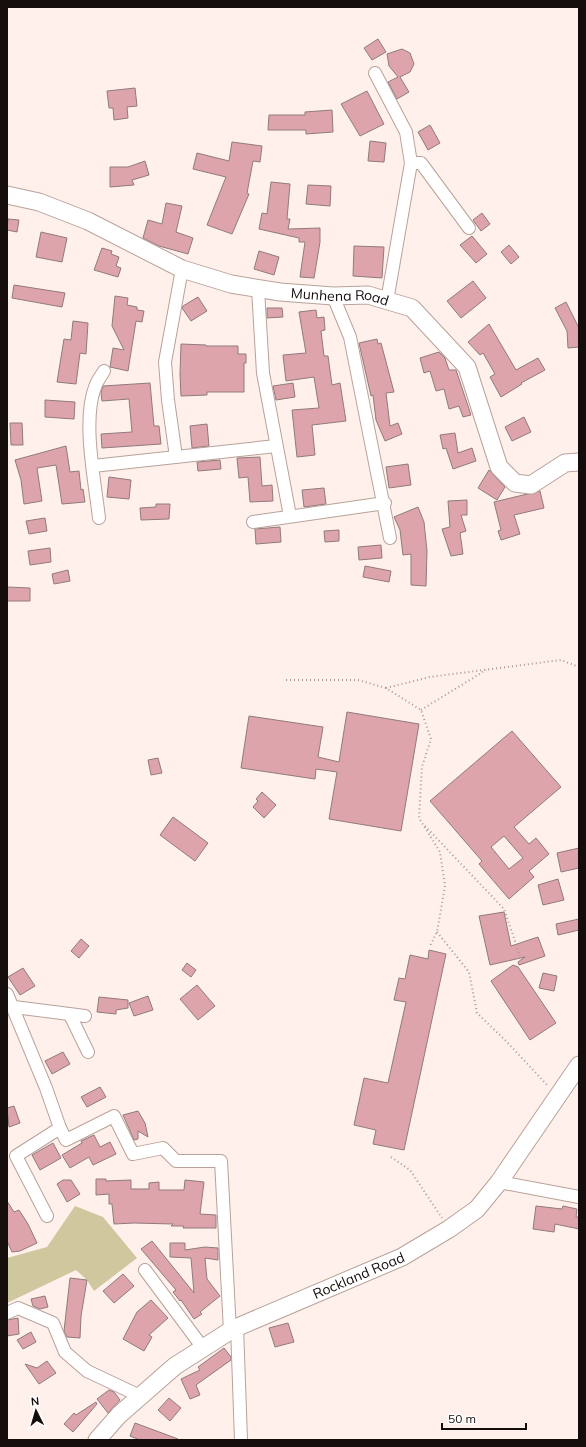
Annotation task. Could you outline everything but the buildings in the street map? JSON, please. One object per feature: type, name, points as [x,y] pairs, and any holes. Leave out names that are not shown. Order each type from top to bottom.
[{"type":"street","points":[[375,73],[406,132],[411,163],[387,301]]},
{"type":"street","points":[[411,163],[421,163],[469,228]]},
{"type":"street","name":"Munhena Road","points":[[7,195],[39,202],[88,221],[182,269],[231,284],[258,289],[333,296],[368,295],[412,308],[467,367],[499,467],[515,482],[531,485],[565,464],[579,462]]},
{"type":"street","points":[[176,457],[168,400],[165,362],[182,269]]},
{"type":"street","points":[[258,289],[263,373],[290,516]]},
{"type":"street","points":[[333,296],[350,336],[372,452],[385,503],[390,538]]},
{"type":"street","points":[[99,518],[90,434],[90,410],[94,387],[104,371]]},
{"type":"street","points":[[93,466],[276,446]]},
{"type":"street","points":[[253,522],[385,503]]},
{"type":"street","points":[[7,994],[14,1008],[66,1140],[114,1116],[133,1154],[163,1148],[176,1161],[221,1161],[241,1440]]},
{"type":"street","points":[[14,1008],[85,1016]]},
{"type":"street","points":[[70,1015],[88,1052]]},
{"type":"street","name":"Rockland Road","points":[[97,1440],[119,1415],[175,1366],[234,1329],[402,1257],[449,1229],[477,1209],[499,1182],[559,1097],[579,1065]]},
{"type":"street","points":[[48,1216],[16,1156],[60,1128]]},
{"type":"street","points":[[499,1182],[579,1197]]},
{"type":"street","points":[[145,1270],[203,1348]]},
{"type":"street","points":[[7,1313],[18,1308],[53,1323],[65,1352],[87,1371],[140,1396]]},
{"type":"path","points":[[386,688],[430,677],[489,668],[561,660],[579,667]]},
{"type":"path","points":[[421,710],[489,668]]},
{"type":"path","points":[[286,680],[358,680],[386,688],[421,710],[431,739],[422,767],[419,818],[440,852],[446,886],[437,932],[430,946]]},
{"type":"path","points":[[421,822],[504,909],[520,956]]},
{"type":"path","points":[[437,932],[469,972],[477,1014],[506,1041],[559,1097]]},
{"type":"path","points":[[392,1157],[410,1170],[449,1229]]},
{"type":"shaded area","points":[[75,1206],[103,1217],[137,1258],[94,1291],[87,1280],[76,1270],[7,1303],[7,1258],[47,1247]]}]
